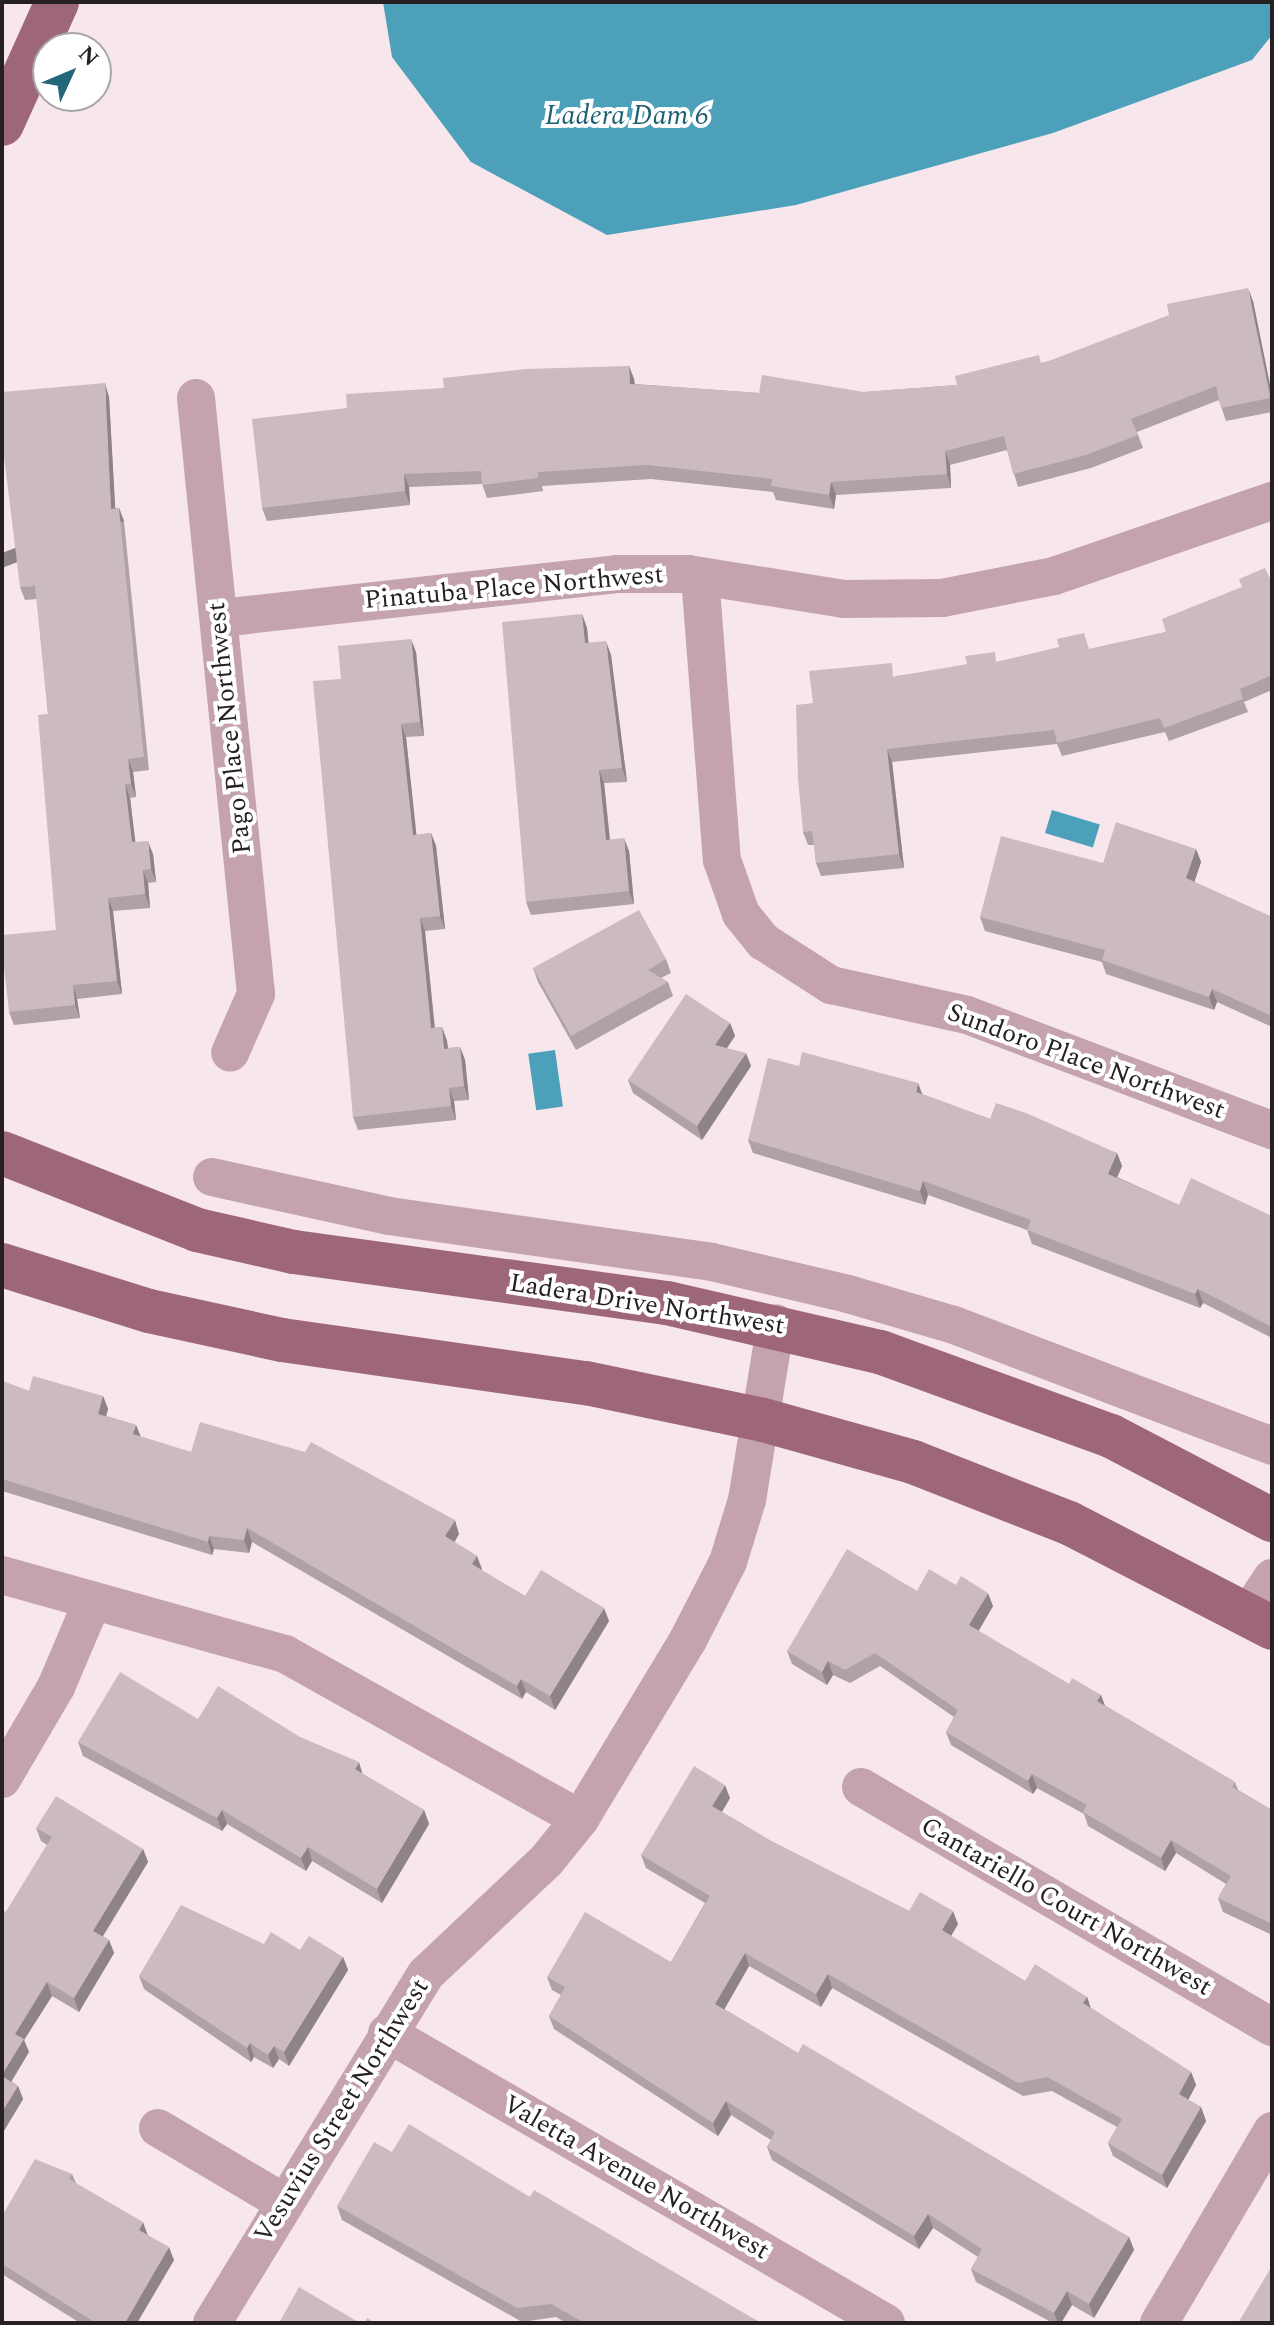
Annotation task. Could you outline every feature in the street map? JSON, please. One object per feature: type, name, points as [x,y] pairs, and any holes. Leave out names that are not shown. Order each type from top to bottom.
[{"type":"main road","points":[[2,124],[57,2]]},
{"type":"main road","name":"Ladera Drive Northwest","points":[[2,1153],[197,1230],[280,1249],[776,1323],[986,1385],[1208,1482],[1272,1520]]},
{"type":"main road","points":[[2,1265],[149,1311],[282,1340],[586,1383],[763,1420],[913,1462],[1069,1523],[1264,1606]]},
{"type":"street","name":"Pago Place Northwest","points":[[196,398],[256,994],[230,1053]]},
{"type":"street","name":"Pinatuba Place Northwest","points":[[220,618],[439,589],[617,574],[700,576],[844,599],[942,598],[1054,576],[1272,501]]},
{"type":"street","name":"Sundoro Place Northwest","points":[[700,576],[722,860],[741,914],[764,942],[831,985],[967,1015],[1272,1130]]},
{"type":"street","points":[[212,1177],[389,1216],[712,1262],[848,1294],[982,1335],[1272,1446]]},
{"type":"street","name":"Vesuvius Street Northwest","points":[[212,2323],[283,2202],[426,1974],[580,1819],[728,1562],[763,1420],[776,1323]]},
{"type":"street","points":[[2,1575],[285,1654],[580,1819]]},
{"type":"street","points":[[2,1779],[56,1687],[92,1602]]},
{"type":"street","name":"Cantariello Court Northwest","points":[[861,1787],[1272,2027]]},
{"type":"street","name":"Valetta Avenue Northwest","points":[[387,2033],[886,2323]]},
{"type":"street","points":[[158,2128],[283,2202]]},
{"type":"street","points":[[1159,2323],[1272,2131]]},
{"type":"water","name":"Ladera Dam 6","points":[[383,2],[1272,2],[1272,35],[1252,60],[1053,133],[796,205],[607,235],[471,162],[392,57]]},
{"type":"water","points":[[1052,810],[1100,825],[1093,848],[1045,833]]},
{"type":"water","points":[[555,1050],[563,1106],[536,1110],[528,1054]]},
{"type":"building","points":[[1248,288],[1270,398],[1221,408],[1216,386],[1131,419],[1138,435],[1086,455],[1013,474],[1004,436],[945,451],[947,474],[831,482],[829,495],[771,486],[772,479],[647,465],[538,472],[538,478],[482,485],[481,471],[404,474],[405,491],[262,508],[252,419],[347,408],[346,394],[444,388],[443,378],[526,369],[629,366],[630,384],[759,393],[762,375],[864,392],[957,385],[955,376],[1039,355],[1041,364],[1169,315],[1167,304]]},
{"type":"building","points":[[105,383],[111,509],[119,508],[144,757],[128,759],[131,784],[125,784],[132,842],[148,841],[151,869],[143,870],[145,894],[108,898],[117,981],[73,985],[75,1005],[9,1012],[2,935],[56,930],[38,715],[48,714],[35,586],[20,587],[2,440],[2,392]]},
{"type":"building","points":[[1265,568],[1272,583],[1272,675],[1240,689],[1243,699],[1164,728],[1160,718],[1057,743],[1054,730],[887,749],[899,854],[816,863],[812,831],[803,832],[798,779],[796,705],[813,703],[809,671],[892,663],[893,677],[967,664],[965,656],[995,652],[996,662],[1059,647],[1057,639],[1084,633],[1089,649],[1166,632],[1162,619],[1242,587],[1239,579]]},
{"type":"building","points":[[582,614],[585,643],[606,641],[622,768],[599,770],[606,840],[624,838],[629,891],[526,902],[502,622]]},
{"type":"building","points":[[411,639],[420,722],[401,724],[413,835],[431,833],[440,916],[420,918],[431,1028],[442,1027],[444,1049],[460,1047],[464,1086],[449,1088],[451,1106],[353,1117],[313,681],[341,679],[338,646]]},
{"type":"building","points":[[1116,822],[1196,849],[1186,878],[1272,917],[1272,1016],[1212,989],[1209,997],[1102,960],[1105,950],[980,917],[1001,836],[1103,863]]},
{"type":"building","points":[[639,910],[666,959],[648,970],[668,982],[571,1036],[533,968]]},
{"type":"building","points":[[686,994],[730,1023],[715,1045],[746,1053],[697,1126],[628,1080]]},
{"type":"building","points":[[802,1052],[918,1083],[916,1092],[990,1119],[996,1103],[1026,1113],[1117,1153],[1108,1174],[1179,1205],[1191,1178],[1272,1216],[1272,1327],[1198,1289],[1195,1294],[1027,1230],[1031,1220],[923,1181],[920,1191],[748,1140],[768,1058],[799,1066]]},
{"type":"building","points":[[33,1376],[103,1396],[98,1414],[136,1425],[133,1434],[191,1452],[200,1422],[305,1452],[311,1442],[455,1520],[445,1536],[477,1556],[472,1564],[525,1596],[541,1570],[604,1608],[550,1696],[521,1679],[517,1686],[247,1528],[244,1540],[209,1536],[208,1542],[2,1479],[2,1381],[29,1391]]},
{"type":"building","points":[[847,1549],[917,1591],[929,1569],[956,1585],[961,1576],[988,1593],[969,1625],[1069,1684],[1072,1678],[1101,1695],[1097,1701],[1235,1782],[1232,1787],[1272,1810],[1272,1924],[1218,1898],[1231,1876],[1171,1840],[1161,1858],[1083,1812],[1087,1805],[1032,1774],[1028,1781],[946,1732],[958,1710],[875,1653],[845,1670],[828,1661],[822,1672],[787,1651]]},
{"type":"building","points":[[120,1672],[198,1719],[218,1686],[300,1737],[359,1762],[355,1769],[424,1810],[377,1889],[308,1847],[301,1858],[222,1810],[217,1818],[78,1742]]},
{"type":"building","points":[[694,1766],[725,1785],[712,1806],[771,1841],[909,1911],[920,1892],[953,1911],[942,1930],[1025,1981],[1035,1964],[1087,1997],[1083,2003],[1191,2072],[1179,2094],[1201,2107],[1162,2175],[1108,2143],[1122,2119],[1047,2077],[1018,2083],[828,1974],[816,1994],[745,1953],[715,2004],[798,2053],[803,2044],[1129,2237],[1089,2304],[1067,2291],[1054,2313],[971,2269],[982,2249],[928,2214],[914,2236],[767,2147],[775,2132],[726,2101],[713,2123],[549,2016],[565,1987],[547,1977],[585,1912],[671,1962],[710,1896],[641,1855]]},
{"type":"building","points":[[56,1796],[143,1849],[93,1931],[109,1940],[74,1998],[47,1982],[15,2034],[24,2039],[2,2075],[2,1910],[6,1912],[52,1837],[36,1828]]},
{"type":"building","points":[[181,1905],[264,1944],[271,1932],[300,1950],[309,1936],[343,1957],[284,2052],[274,2046],[268,2055],[250,2043],[247,2048],[139,1976]]},
{"type":"building","points":[[2,2076],[18,2086],[2,2112]]},
{"type":"building","points":[[409,2124],[530,2197],[534,2190],[761,2323],[585,2323],[551,2304],[517,2308],[337,2206],[374,2142],[392,2152]]},
{"type":"building","points":[[35,2159],[72,2174],[69,2179],[143,2222],[139,2230],[169,2247],[125,2323],[96,2323],[2,2264],[2,2216]]},
{"type":"building","points":[[1272,2266],[1272,2323],[1238,2323]]},
{"type":"building","points":[[299,2287],[360,2323],[279,2323]]}]
